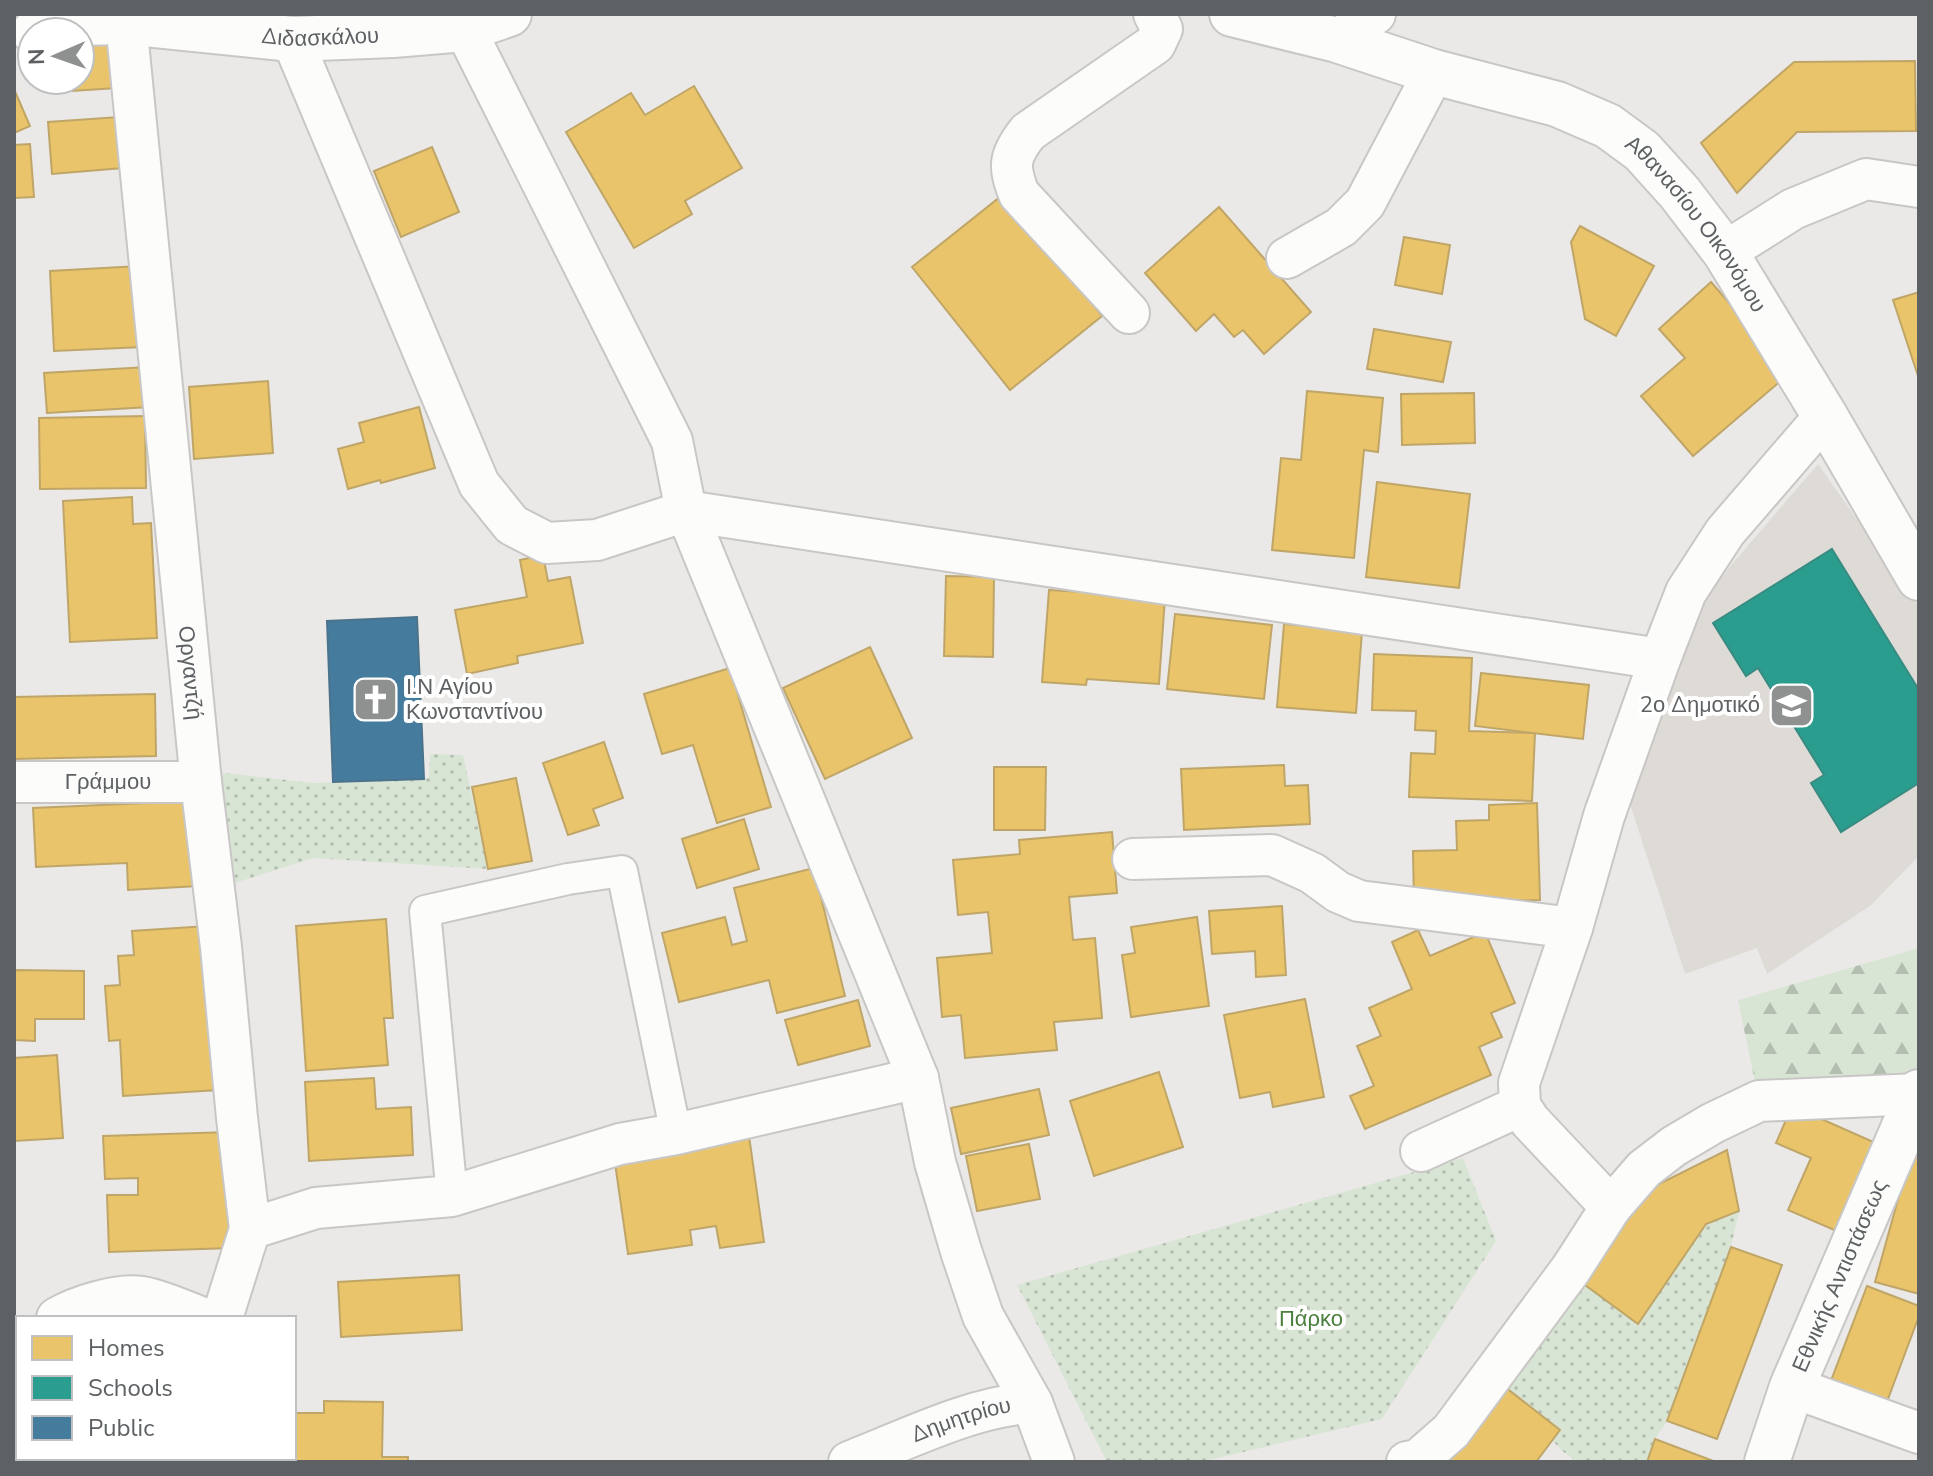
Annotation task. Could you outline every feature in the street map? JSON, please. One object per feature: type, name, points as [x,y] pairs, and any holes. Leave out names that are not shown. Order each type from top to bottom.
[{"type":"street","name":"Διδασκάλου","points":[[96,20],[292,39],[394,25],[465,29],[509,14]]},
{"type":"street","points":[[1129,313],[1019,194],[1012,176],[1012,163],[1018,145],[1028,132],[1155,44],[1162,29],[1154,14]]},
{"type":"street","points":[[1232,14],[1337,40],[1375,14]]},
{"type":"street","name":"Οργαντζή","points":[[126,22],[201,782],[250,1229],[223,1316]]},
{"type":"street","points":[[465,29],[672,441],[686,511],[918,1078],[935,1162],[983,1316],[1032,1403],[1054,1462]]},
{"type":"street","points":[[292,39],[479,484],[512,525],[547,543],[597,540],[686,511],[1660,659]]},
{"type":"street","name":"Αθανασίου Οικονόμου","points":[[1337,40],[1434,72],[1557,104],[1608,126],[1642,151],[1679,192],[1725,252],[1919,578]]},
{"type":"street","points":[[1287,258],[1341,227],[1365,203],[1434,72]]},
{"type":"street","points":[[1725,252],[1793,209],[1866,179],[1919,187]]},
{"type":"street","points":[[1611,1207],[1530,1121],[1520,1106],[1519,1083],[1572,928],[1604,816],[1686,592],[1725,532],[1825,416]]},
{"type":"street","name":"Γράμμου","points":[[14,782],[201,782]]},
{"type":"street","points":[[1133,859],[1272,855],[1312,873],[1338,892],[1359,901],[1572,928]]},
{"type":"street","points":[[452,1196],[425,911],[568,879],[622,871],[676,1134]]},
{"type":"street","points":[[250,1229],[316,1208],[452,1196],[620,1144],[918,1078]]},
{"type":"street","points":[[1407,1462],[1418,1460],[1451,1431],[1571,1269],[1611,1207],[1644,1169],[1674,1146],[1759,1101],[1918,1093]]},
{"type":"street","name":"Εθνικής Αντιστάσεως","points":[[1767,1462],[1792,1387],[1918,1093]]},
{"type":"street","points":[[1421,1151],[1520,1106]]},
{"type":"street","points":[[62,1316],[94,1303],[142,1296],[197,1316]]},
{"type":"street","points":[[1792,1387],[1919,1433]]},
{"type":"street","name":"Δημητρίου","points":[[849,1462],[953,1421],[1008,1405],[1032,1403]]},
{"type":"shaded area","name":"2ο Δημοτικό","points":[[1818,464],[1919,607],[1919,856],[1870,906],[1767,974],[1757,948],[1685,974],[1630,804],[1698,604]]},
{"type":"green space","points":[[430,754],[463,755],[488,869],[313,858],[229,885],[216,772],[313,783],[429,778]]},
{"type":"green space","points":[[1919,948],[1919,1092],[1759,1101],[1738,1000]]},
{"type":"green space","name":"Πάρκο","points":[[1463,1158],[1496,1241],[1382,1419],[1201,1462],[1107,1462],[1017,1285]]},
{"type":"green space","points":[[1739,1211],[1731,1247],[1667,1421],[1655,1439],[1647,1462],[1577,1462],[1561,1450],[1500,1383],[1581,1282],[1639,1324],[1706,1224]]},
{"type":"building: Homes","points":[[114,41],[117,88],[96,89],[96,43]]},
{"type":"building: Homes","points":[[1915,61],[1916,131],[1797,132],[1737,193],[1701,143],[1794,62]]},
{"type":"building: Homes","points":[[694,86],[742,168],[685,201],[692,214],[634,248],[566,132],[631,93],[645,115]]},
{"type":"building: Homes","points":[[14,89],[30,126],[14,133]]},
{"type":"building: Homes","points":[[119,117],[123,168],[52,174],[48,122]]},
{"type":"building: Homes","points":[[30,144],[34,197],[14,198],[14,145]]},
{"type":"building: Homes","points":[[432,147],[459,212],[401,237],[374,171]]},
{"type":"building: Homes","points":[[1005,193],[1102,316],[1010,390],[912,267]]},
{"type":"building: Homes","points":[[1219,207],[1311,312],[1264,354],[1243,330],[1234,337],[1214,314],[1196,331],[1145,273]]},
{"type":"building: Homes","points":[[1580,226],[1654,266],[1616,336],[1585,319],[1571,242]]},
{"type":"building: Homes","points":[[1404,237],[1450,245],[1442,294],[1395,285]]},
{"type":"building: Homes","points":[[139,266],[143,347],[54,351],[50,271]]},
{"type":"building: Homes","points":[[1711,282],[1790,373],[1693,456],[1641,396],[1685,358],[1659,329]]},
{"type":"building: Homes","points":[[1919,292],[1919,379],[1893,300]]},
{"type":"building: Homes","points":[[1374,329],[1451,342],[1443,382],[1367,369]]},
{"type":"building: Homes","points":[[147,367],[150,407],[47,413],[44,373]]},
{"type":"building: Homes","points":[[268,381],[273,453],[194,459],[189,387]]},
{"type":"building: Homes","points":[[1307,391],[1383,398],[1378,452],[1364,450],[1354,558],[1272,550],[1281,458],[1301,460]]},
{"type":"building: Homes","points":[[1474,393],[1475,443],[1402,445],[1401,394]]},
{"type":"building: Homes","points":[[419,407],[435,468],[348,489],[338,449],[364,442],[359,423]]},
{"type":"building: Homes","points":[[145,416],[146,488],[40,489],[39,418]]},
{"type":"building: Homes","points":[[1377,482],[1470,494],[1459,588],[1366,577]]},
{"type":"building: Homes","points":[[132,497],[133,524],[151,523],[157,638],[70,642],[63,501]]},
{"type":"building: Homes","points":[[543,555],[548,581],[570,577],[583,643],[517,656],[518,663],[467,674],[455,610],[527,597],[520,560]]},
{"type":"building: Homes","points":[[946,576],[994,577],[993,657],[944,656]]},
{"type":"building: Homes","points":[[1049,590],[1165,597],[1159,684],[1087,679],[1086,685],[1042,682]]},
{"type":"building: Homes","points":[[1175,614],[1272,625],[1264,699],[1167,689]]},
{"type":"building: Homes","points":[[1284,624],[1362,631],[1356,713],[1277,707]]},
{"type":"building: Homes","points":[[870,647],[912,738],[825,779],[783,688]]},
{"type":"building: Homes","points":[[1374,654],[1472,658],[1469,731],[1535,733],[1532,801],[1409,797],[1411,753],[1435,754],[1436,731],[1415,730],[1416,711],[1372,710]]},
{"type":"building: Homes","points":[[730,668],[771,807],[717,823],[693,745],[662,754],[644,694]]},
{"type":"building: Homes","points":[[1481,673],[1589,685],[1583,739],[1475,726]]},
{"type":"building: Homes","points":[[155,694],[156,756],[14,759],[14,697]]},
{"type":"building: Homes","points":[[604,742],[623,798],[593,809],[599,825],[568,835],[543,763]]},
{"type":"building: Homes","points":[[1284,765],[1285,786],[1308,785],[1310,824],[1184,830],[1181,769]]},
{"type":"building: Homes","points":[[994,767],[1046,767],[1045,830],[994,830]]},
{"type":"building: Homes","points":[[516,778],[532,861],[488,869],[472,787]]},
{"type":"building: Homes","points":[[194,801],[198,886],[128,890],[127,863],[36,867],[33,808]]},
{"type":"building: Homes","points":[[1537,803],[1540,900],[1414,903],[1413,851],[1457,850],[1456,821],[1489,820],[1489,805]]},
{"type":"building: Homes","points":[[744,819],[759,869],[697,888],[682,839]]},
{"type":"building: Homes","points":[[1112,832],[1117,893],[1069,897],[1073,940],[1095,938],[1102,1018],[1054,1022],[1057,1050],[965,1058],[961,1015],[942,1017],[937,958],[992,953],[988,912],[958,915],[953,860],[1020,854],[1019,840]]},
{"type":"building: Homes","points":[[814,868],[845,996],[777,1013],[769,980],[679,1002],[662,933],[725,917],[732,945],[747,941],[734,888]]},
{"type":"building: Homes","points":[[1282,906],[1286,975],[1256,977],[1255,951],[1212,954],[1209,911]]},
{"type":"building: Homes","points":[[1197,917],[1209,1006],[1131,1017],[1122,955],[1135,953],[1131,927]]},
{"type":"building: Homes","points":[[386,919],[393,1018],[384,1018],[388,1065],[306,1071],[296,926]]},
{"type":"building: Homes","points":[[207,926],[218,1090],[123,1096],[120,1040],[109,1041],[105,986],[120,985],[118,956],[134,955],[132,931]]},
{"type":"building: Homes","points":[[1418,930],[1430,956],[1485,932],[1515,1003],[1491,1013],[1502,1037],[1479,1047],[1491,1075],[1365,1129],[1350,1096],[1374,1086],[1357,1046],[1381,1036],[1369,1008],[1412,989],[1392,942]]},
{"type":"building: Homes","points":[[14,970],[84,971],[84,1019],[35,1019],[35,1041],[14,1040]]},
{"type":"building: Homes","points":[[1305,999],[1324,1097],[1273,1107],[1270,1092],[1240,1098],[1224,1015]]},
{"type":"building: Homes","points":[[858,1000],[870,1046],[798,1065],[785,1020]]},
{"type":"building: Homes","points":[[57,1055],[63,1138],[14,1141],[14,1058]]},
{"type":"building: Homes","points":[[1159,1072],[1183,1147],[1094,1176],[1070,1101]]},
{"type":"building: Homes","points":[[374,1078],[376,1109],[411,1107],[413,1155],[309,1161],[305,1082]]},
{"type":"building: Homes","points":[[1039,1089],[1049,1135],[961,1154],[951,1108]]},
{"type":"building: Homes","points":[[1792,1106],[1887,1148],[1848,1236],[1788,1210],[1811,1158],[1776,1143]]},
{"type":"building: Homes","points":[[229,1132],[232,1248],[109,1252],[107,1195],[138,1195],[138,1178],[105,1179],[103,1136]]},
{"type":"building: Homes","points":[[749,1136],[764,1242],[720,1248],[716,1226],[690,1230],[692,1245],[628,1254],[614,1156]]},
{"type":"building: Homes","points":[[1914,1142],[1919,1144],[1919,1294],[1875,1282]]},
{"type":"building: Homes","points":[[1029,1144],[1040,1199],[977,1211],[966,1156]]},
{"type":"building: Homes","points":[[1727,1150],[1739,1211],[1706,1224],[1638,1324],[1581,1282],[1649,1189]]},
{"type":"building: Homes","points":[[1731,1247],[1782,1265],[1717,1439],[1667,1421]]},
{"type":"building: Homes","points":[[459,1275],[462,1330],[341,1337],[338,1282]]},
{"type":"building: Homes","points":[[1867,1286],[1919,1306],[1919,1316],[1885,1407],[1829,1386]]},
{"type":"building: Homes","points":[[1500,1383],[1560,1430],[1536,1462],[1441,1462]]},
{"type":"building: Homes","points":[[324,1401],[383,1402],[382,1457],[408,1457],[408,1462],[276,1462],[296,1460],[296,1413],[324,1413]]},
{"type":"building: Homes","points":[[1655,1439],[1716,1462],[1647,1462]]},
{"type":"building: Homes","points":[[136,1460],[209,1460],[209,1462]]},
{"type":"building: Schools","points":[[1832,549],[1919,690],[1919,783],[1841,832],[1811,783],[1824,775],[1758,668],[1746,676],[1713,623]]},
{"type":"building: Public","name":"Ι.Ν Αγίου Κωνσταντίνου","points":[[417,617],[424,779],[333,782],[327,621]]},
{"type":"place","name":"Ι.Ν Αγίου Κωνσταντίνου","points":[[375,700]]},
{"type":"place","name":"2ο Δημοτικό","points":[[1791,705]]}]
